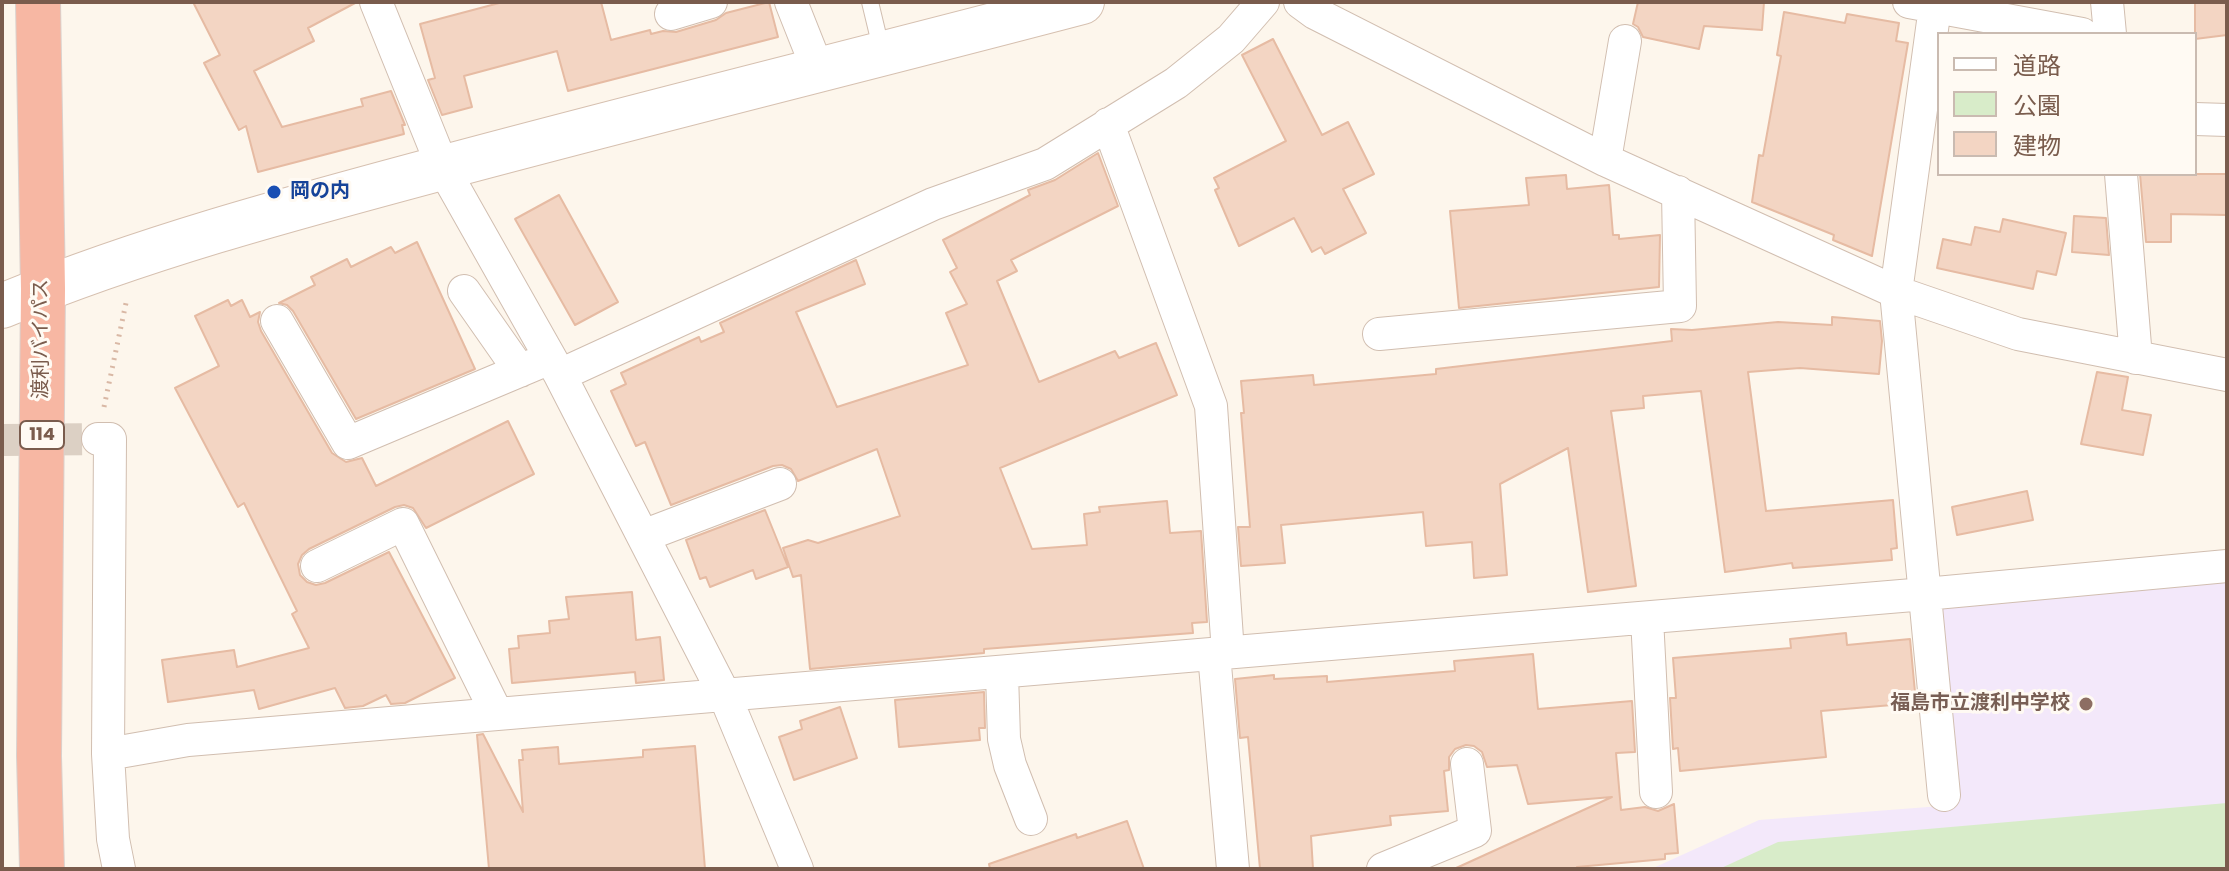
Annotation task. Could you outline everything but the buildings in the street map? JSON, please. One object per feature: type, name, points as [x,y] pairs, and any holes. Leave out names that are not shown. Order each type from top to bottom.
[{"type":"highway","name":"渡利バイパス","points":[[38,2],[43,289],[39,756],[42,869]]},
{"type":"street","points":[[376,2],[443,168],[555,366],[725,696],[797,869]]},
{"type":"street","points":[[671,14],[711,2]]},
{"type":"street","points":[[791,2],[818,70]]},
{"type":"street","points":[[2,306],[43,289],[248,221],[1082,2]]},
{"type":"street","points":[[277,321],[348,443],[520,371],[555,366],[933,204],[1045,164],[1176,83],[1231,39],[1263,2]]},
{"type":"street","points":[[1300,2],[1315,13],[1605,160],[1896,292],[2018,334],[2227,375]]},
{"type":"street","points":[[2107,2],[2110,32]]},
{"type":"street","points":[[1944,795],[1896,292],[1922,4],[2071,32]]},
{"type":"street","points":[[1605,160],[1625,41]]},
{"type":"street","points":[[2197,119],[2227,120]]},
{"type":"street","points":[[1108,124],[1211,406],[1233,869]]},
{"type":"street","points":[[2121,176],[2136,358]]},
{"type":"street","points":[[1379,334],[1680,306],[1678,192]]},
{"type":"street","points":[[464,291],[520,371]]},
{"type":"street","points":[[98,439],[110,439],[108,754],[113,839],[119,869]]},
{"type":"street","points":[[643,536],[780,484]]},
{"type":"street","points":[[317,566],[403,524],[497,714]]},
{"type":"street","points":[[108,754],[188,740],[1647,618],[2227,566]]},
{"type":"street","points":[[1647,618],[1656,792]]},
{"type":"street","points":[[1002,673],[1004,739],[1010,765],[1031,819]]},
{"type":"street","points":[[1383,869],[1475,831],[1467,764]]},
{"type":"lane","points":[[870,2],[882,53]]},
{"type":"path","points":[[98,439],[135,259]]},
{"type":"shaded area","name":"福島市立渡利中学校","points":[[2227,581],[2227,869],[1651,869],[1759,820],[1954,805],[1934,603]]},
{"type":"green space","points":[[2227,803],[2227,869],[1719,869],[1778,842]]},
{"type":"tunnel","points":[[2,440],[98,439]]},
{"type":"place","name":"岡の内","points":[[274,192]]},
{"type":"place","name":"福島市立渡利中学校","points":[[2086,704]]}]
